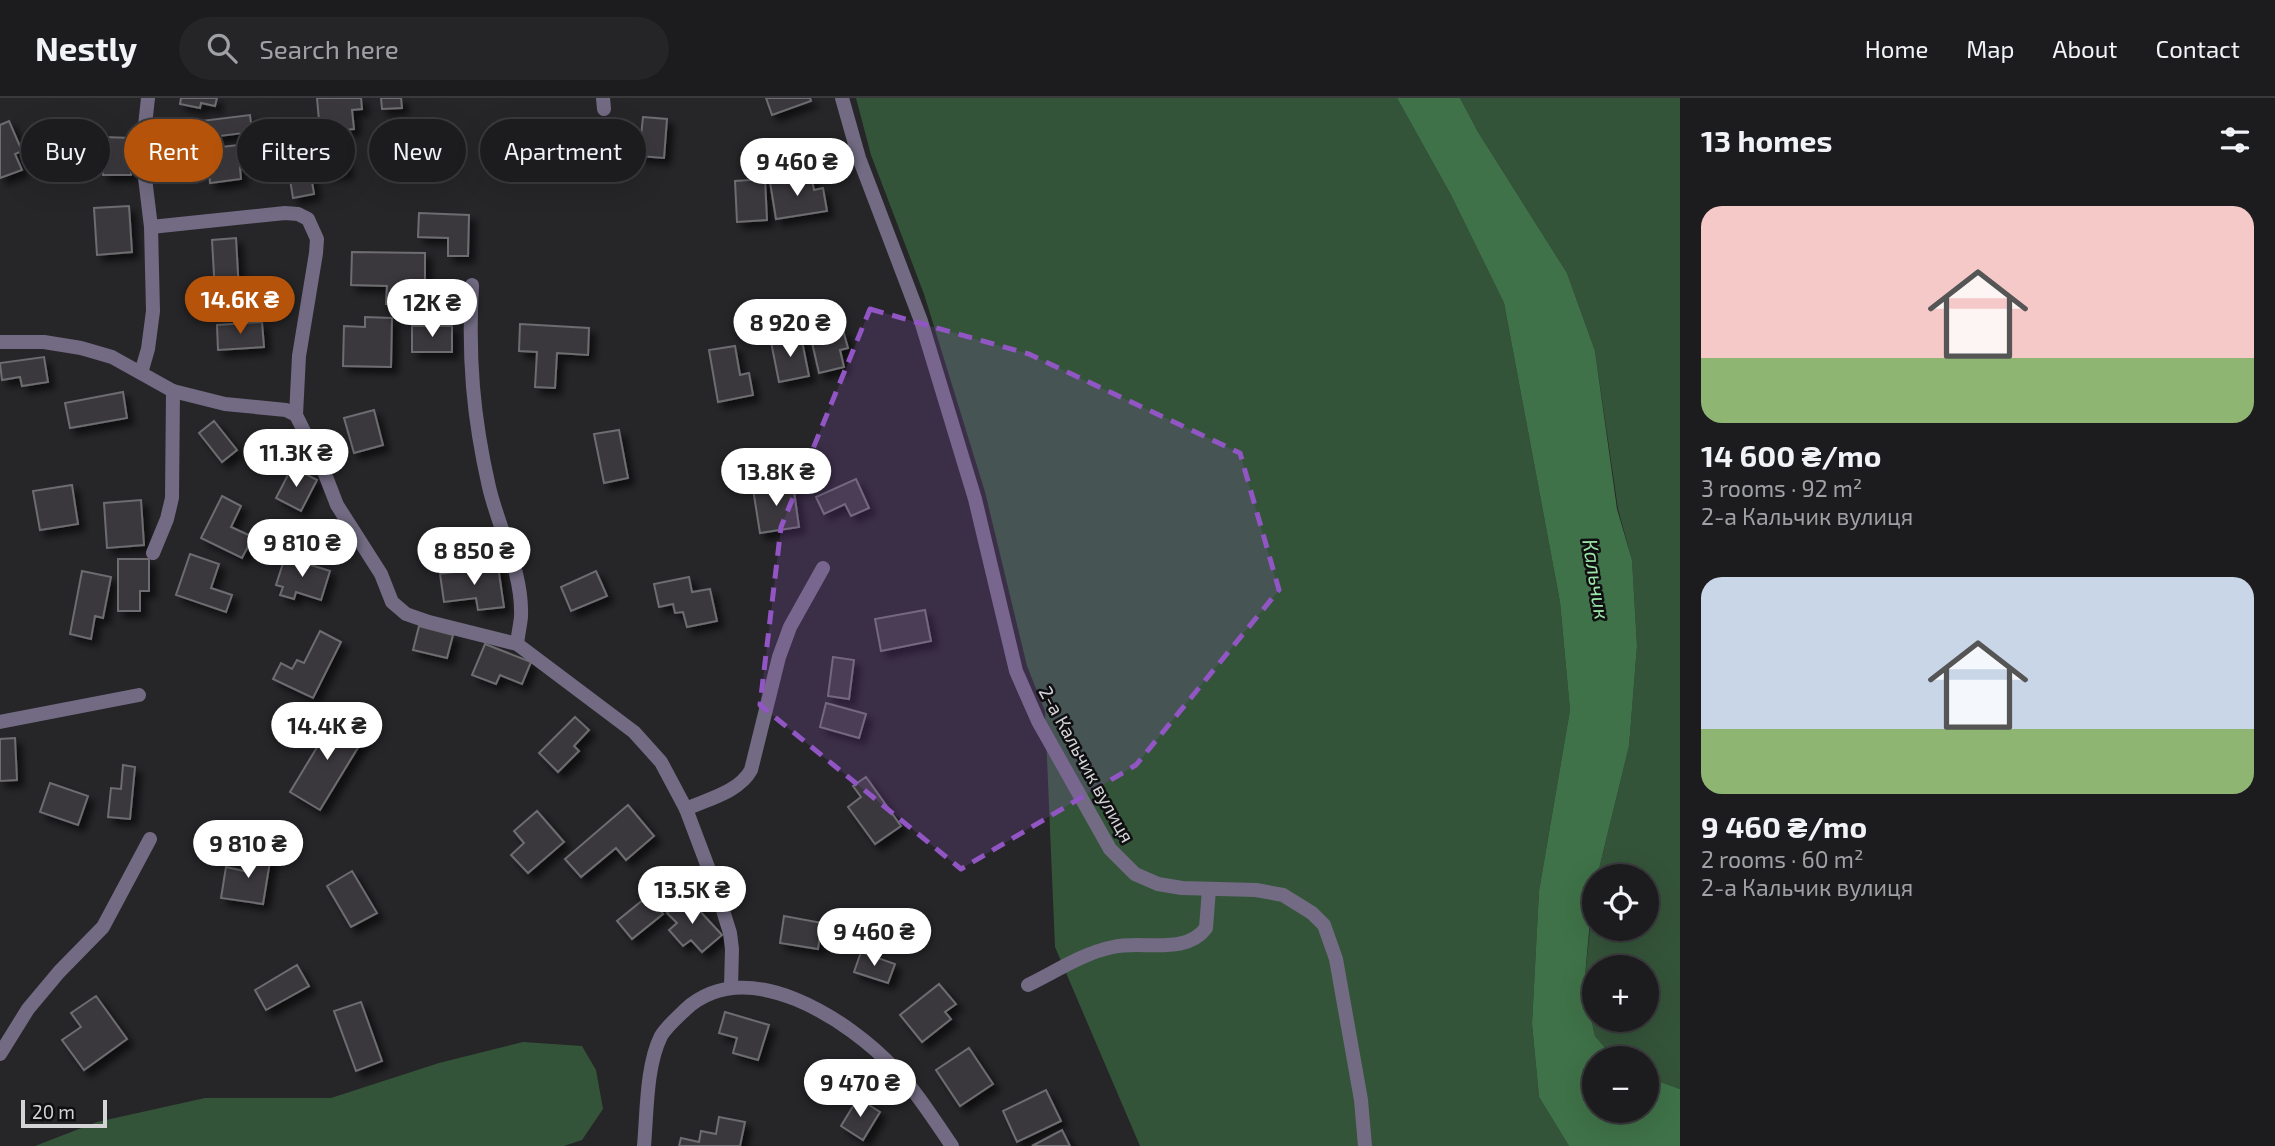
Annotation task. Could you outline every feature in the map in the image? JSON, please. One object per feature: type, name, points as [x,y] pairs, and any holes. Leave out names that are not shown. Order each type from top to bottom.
[{"type":"street","points":[[141,373],[148,349],[153,311],[151,227],[142,153],[148,98]]},
{"type":"street","name":"2-а Кальчик вулиця","points":[[842,98],[859,158],[921,321],[975,499],[1016,671],[1038,721],[1110,849],[1135,874],[1158,884],[1256,890],[1283,895],[1324,925],[1336,959],[1361,1100],[1365,1146]]},
{"type":"street","points":[[151,227],[285,213],[299,214],[308,219],[317,239],[299,356],[296,415],[337,505],[381,574],[392,602],[406,614],[517,644],[634,732],[661,762],[686,809],[717,891],[730,933],[731,987]]},
{"type":"street","points":[[472,285],[469,349],[474,410],[490,492],[515,573],[521,618],[517,644]]},
{"type":"street","points":[[0,342],[44,342],[81,348],[112,357],[173,391],[225,404],[286,410],[296,415]]},
{"type":"street","points":[[153,553],[167,519],[172,498],[173,391]]},
{"type":"street","points":[[686,809],[739,786],[747,778],[783,647],[803,601],[822,568]]},
{"type":"street","points":[[0,722],[139,695]]},
{"type":"street","points":[[0,1054],[28,1009],[103,927],[150,839]]},
{"type":"street","points":[[1028,985],[1084,957],[1114,946],[1192,941],[1206,928],[1209,889]]},
{"type":"street","points":[[644,1146],[654,1054],[662,1034],[684,1011],[705,995],[731,987],[775,992],[796,998],[864,1040],[895,1069],[952,1146]]},
{"type":"highlighted area","points":[[870,309],[1029,354],[1240,453],[1279,590],[1136,765],[961,869],[760,705],[781,527]]},
{"type":"shaded area","points":[[856,98],[1397,98],[1451,195],[1504,303],[1560,602],[1570,710],[1539,891],[1532,1024],[1539,1097],[1569,1146],[1140,1146],[1055,947],[1045,711],[1027,666],[985,492],[924,294],[871,155]]},
{"type":"shaded area","points":[[1460,98],[1680,98],[1680,1089],[1659,1081],[1659,1046],[1604,1046],[1594,1032],[1659,1032],[1659,955],[1587,955],[1589,941],[1659,941],[1659,864],[1600,864],[1629,746],[1637,646],[1632,560],[1618,509],[1595,351],[1567,273],[1478,132]]},
{"type":"shaded area","points":[[523,1042],[582,1046],[596,1070],[603,1109],[582,1140],[564,1146],[35,1146],[97,1122],[205,1098],[331,1098],[439,1063]]},
{"type":"water","name":"Кальчик","points":[[1397,98],[1460,98],[1478,132],[1567,273],[1595,351],[1617,509],[1632,560],[1637,646],[1629,746],[1600,864],[1582,864],[1582,941],[1588,941],[1587,955],[1582,955],[1582,1032],[1594,1032],[1604,1046],[1582,1046],[1582,1123],[1659,1123],[1659,1081],[1680,1089],[1680,1146],[1569,1146],[1539,1097],[1532,1024],[1539,891],[1570,710],[1560,602],[1504,303],[1451,195]]},
{"type":"building","points":[[181,98],[217,98],[215,106],[201,103],[200,108],[180,104]]},
{"type":"building","points":[[317,98],[361,98],[362,109],[352,110],[353,119],[319,119]]},
{"type":"building","points":[[381,98],[401,98],[402,108],[382,109]]},
{"type":"building","points":[[766,98],[810,98],[811,101],[772,115]]},
{"type":"building","points":[[250,115],[250,119],[237,119],[237,134],[223,136],[223,119],[217,119]]},
{"type":"building","points":[[643,117],[667,119],[664,158],[646,157],[646,119]]},
{"type":"building","points":[[9,121],[21,149],[15,154],[21,170],[0,178],[0,125]]},
{"type":"building","points":[[110,137],[124,138],[124,175],[110,175]]},
{"type":"building","points":[[237,145],[237,180],[223,181],[223,147]]},
{"type":"building","points":[[811,175],[814,190],[823,188],[827,211],[776,219],[770,182]]},
{"type":"building","points":[[765,179],[767,220],[737,222],[735,181]]},
{"type":"building","points":[[290,182],[312,182],[314,194],[293,198]]},
{"type":"building","points":[[129,206],[132,252],[97,255],[94,208]]},
{"type":"building","points":[[419,213],[469,215],[468,256],[448,256],[448,238],[418,237]]},
{"type":"building","points":[[236,238],[239,292],[215,293],[212,240]]},
{"type":"building","points":[[352,252],[425,253],[425,304],[386,304],[387,286],[351,285]]},
{"type":"building","points":[[365,317],[392,318],[391,367],[343,366],[344,326],[365,327]]},
{"type":"building","points":[[262,322],[264,347],[218,350],[217,325]]},
{"type":"building","points":[[520,324],[589,328],[588,355],[557,353],[555,388],[535,387],[537,352],[519,351]]},
{"type":"building","points":[[412,326],[452,326],[452,352],[412,352]]},
{"type":"building","points":[[843,330],[848,348],[840,350],[844,367],[819,373],[811,338]]},
{"type":"building","points":[[801,336],[809,376],[779,382],[771,342]]},
{"type":"building","points":[[735,346],[740,375],[749,373],[753,395],[718,402],[709,350]]},
{"type":"building","points":[[44,357],[48,382],[22,386],[20,377],[2,380],[0,363]]},
{"type":"building","points":[[123,392],[127,418],[70,428],[65,403]]},
{"type":"building","points":[[374,410],[383,445],[354,453],[344,418]]},
{"type":"building","points":[[214,421],[237,450],[222,462],[199,433]]},
{"type":"building","points":[[619,430],[628,478],[604,483],[594,434]]},
{"type":"building","points":[[292,467],[317,480],[301,511],[276,498]]},
{"type":"building","points":[[856,479],[869,508],[851,516],[845,504],[824,514],[816,497]]},
{"type":"building","points":[[793,484],[799,527],[760,533],[753,489]]},
{"type":"building","points":[[72,485],[78,524],[40,530],[33,491]]},
{"type":"building","points":[[222,496],[241,506],[231,527],[253,537],[242,558],[201,538]]},
{"type":"building","points":[[141,500],[144,545],[107,548],[104,503]]},
{"type":"building","points":[[190,554],[219,564],[211,588],[232,595],[226,612],[176,595]]},
{"type":"building","points":[[285,557],[330,571],[321,600],[296,592],[294,599],[280,595],[283,587],[276,585]]},
{"type":"building","points":[[118,559],[149,559],[149,591],[140,591],[140,611],[118,611]]},
{"type":"building","points":[[498,566],[504,607],[478,610],[476,598],[444,602],[440,574]]},
{"type":"building","points":[[82,571],[111,577],[103,618],[95,616],[91,639],[70,634]]},
{"type":"building","points":[[596,571],[607,596],[571,611],[561,587]]},
{"type":"building","points":[[689,577],[692,592],[710,589],[717,621],[687,627],[683,612],[675,613],[673,604],[659,607],[654,584]]},
{"type":"building","points":[[925,610],[931,641],[881,651],[875,619]]},
{"type":"building","points":[[419,626],[453,635],[447,658],[413,650]]},
{"type":"building","points":[[320,631],[341,642],[313,698],[273,679],[281,663],[292,669],[297,660],[304,663]]},
{"type":"building","points":[[485,644],[531,662],[522,684],[500,675],[496,684],[472,675]]},
{"type":"building","points":[[833,657],[854,660],[849,699],[828,696]]},
{"type":"building","points":[[826,703],[866,714],[859,738],[820,727]]},
{"type":"building","points":[[327,714],[365,736],[320,810],[290,792],[325,734],[318,730]]},
{"type":"building","points":[[575,717],[589,730],[574,746],[579,751],[558,772],[539,753]]},
{"type":"building","points":[[15,738],[17,780],[0,781],[0,739]]},
{"type":"building","points":[[123,765],[135,767],[130,819],[108,817],[111,788],[121,789]]},
{"type":"building","points":[[866,777],[901,826],[875,844],[848,807],[861,797],[853,786]]},
{"type":"building","points":[[50,783],[88,796],[78,825],[40,812]]},
{"type":"building","points":[[628,805],[654,836],[626,860],[616,848],[581,877],[565,859]]},
{"type":"building","points":[[537,811],[564,842],[528,873],[511,855],[524,843],[514,831]]},
{"type":"building","points":[[247,852],[271,855],[263,904],[221,898],[226,867],[244,871]]},
{"type":"building","points":[[352,871],[377,913],[351,927],[327,886]]},
{"type":"building","points":[[649,895],[663,914],[632,939],[617,921]]},
{"type":"building","points":[[686,896],[722,935],[702,952],[691,940],[683,946],[669,930],[677,923],[667,913]]},
{"type":"building","points":[[784,916],[822,923],[818,949],[780,943]]},
{"type":"building","points":[[861,952],[895,964],[888,983],[854,972]]},
{"type":"building","points":[[297,965],[309,986],[266,1010],[255,990]]},
{"type":"building","points":[[939,984],[956,1004],[945,1012],[951,1019],[922,1042],[900,1015]]},
{"type":"building","points":[[96,996],[127,1039],[84,1070],[62,1040],[81,1027],[71,1013]]},
{"type":"building","points":[[361,1002],[382,1061],[356,1071],[334,1011]]},
{"type":"building","points":[[725,1012],[769,1025],[758,1060],[733,1053],[737,1038],[719,1033]]},
{"type":"building","points":[[969,1048],[993,1084],[960,1106],[936,1070]]},
{"type":"building","points":[[1046,1090],[1061,1121],[1017,1142],[1003,1111]]},
{"type":"building","points":[[858,1098],[880,1112],[863,1140],[841,1126]]},
{"type":"building","points":[[719,1117],[745,1122],[740,1146],[679,1146],[681,1138],[699,1142],[701,1131],[716,1134]]},
{"type":"building","points":[[1062,1130],[1070,1146],[1032,1146]]}]
